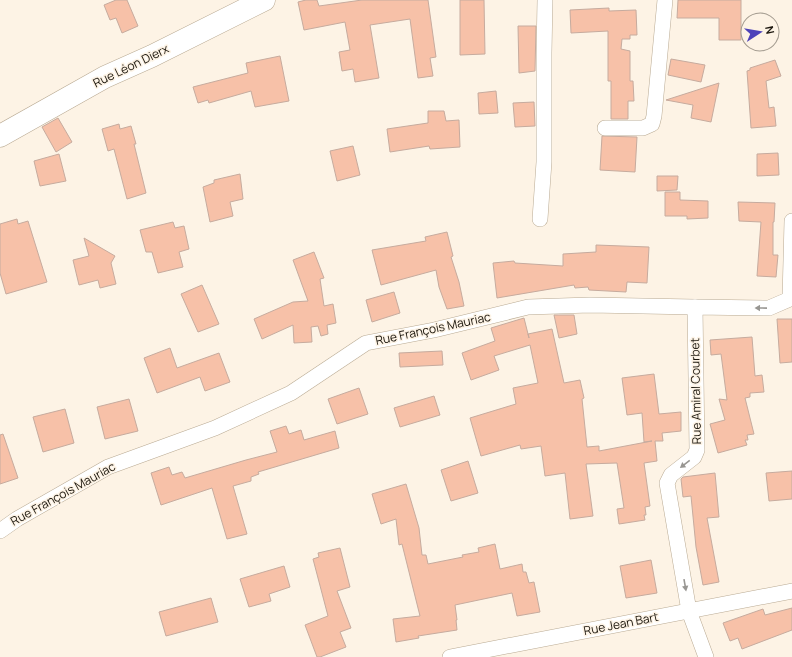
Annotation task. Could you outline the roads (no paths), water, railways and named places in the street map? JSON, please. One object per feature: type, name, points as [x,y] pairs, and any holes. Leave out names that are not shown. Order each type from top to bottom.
[{"type":"street","points":[[540,219],[544,162],[545,0]]},
{"type":"street","points":[[605,128],[643,128],[652,124],[665,0]]},
{"type":"street","name":"Rue Léon Dierx","points":[[0,136],[105,77],[152,56],[259,1]]},
{"type":"street","points":[[696,307],[769,308],[791,299],[792,221]]},
{"type":"street","name":"Rue François Mauriac","points":[[0,531],[17,519],[108,467],[215,428],[291,393],[366,343],[434,330],[528,307],[590,305],[696,307]]},
{"type":"street","name":"Rue Amiral Courbet","points":[[696,307],[697,450],[694,457],[671,475],[667,483],[689,611],[706,657]]},
{"type":"street","name":"Rue Jean Bart","points":[[450,657],[792,591]]}]
